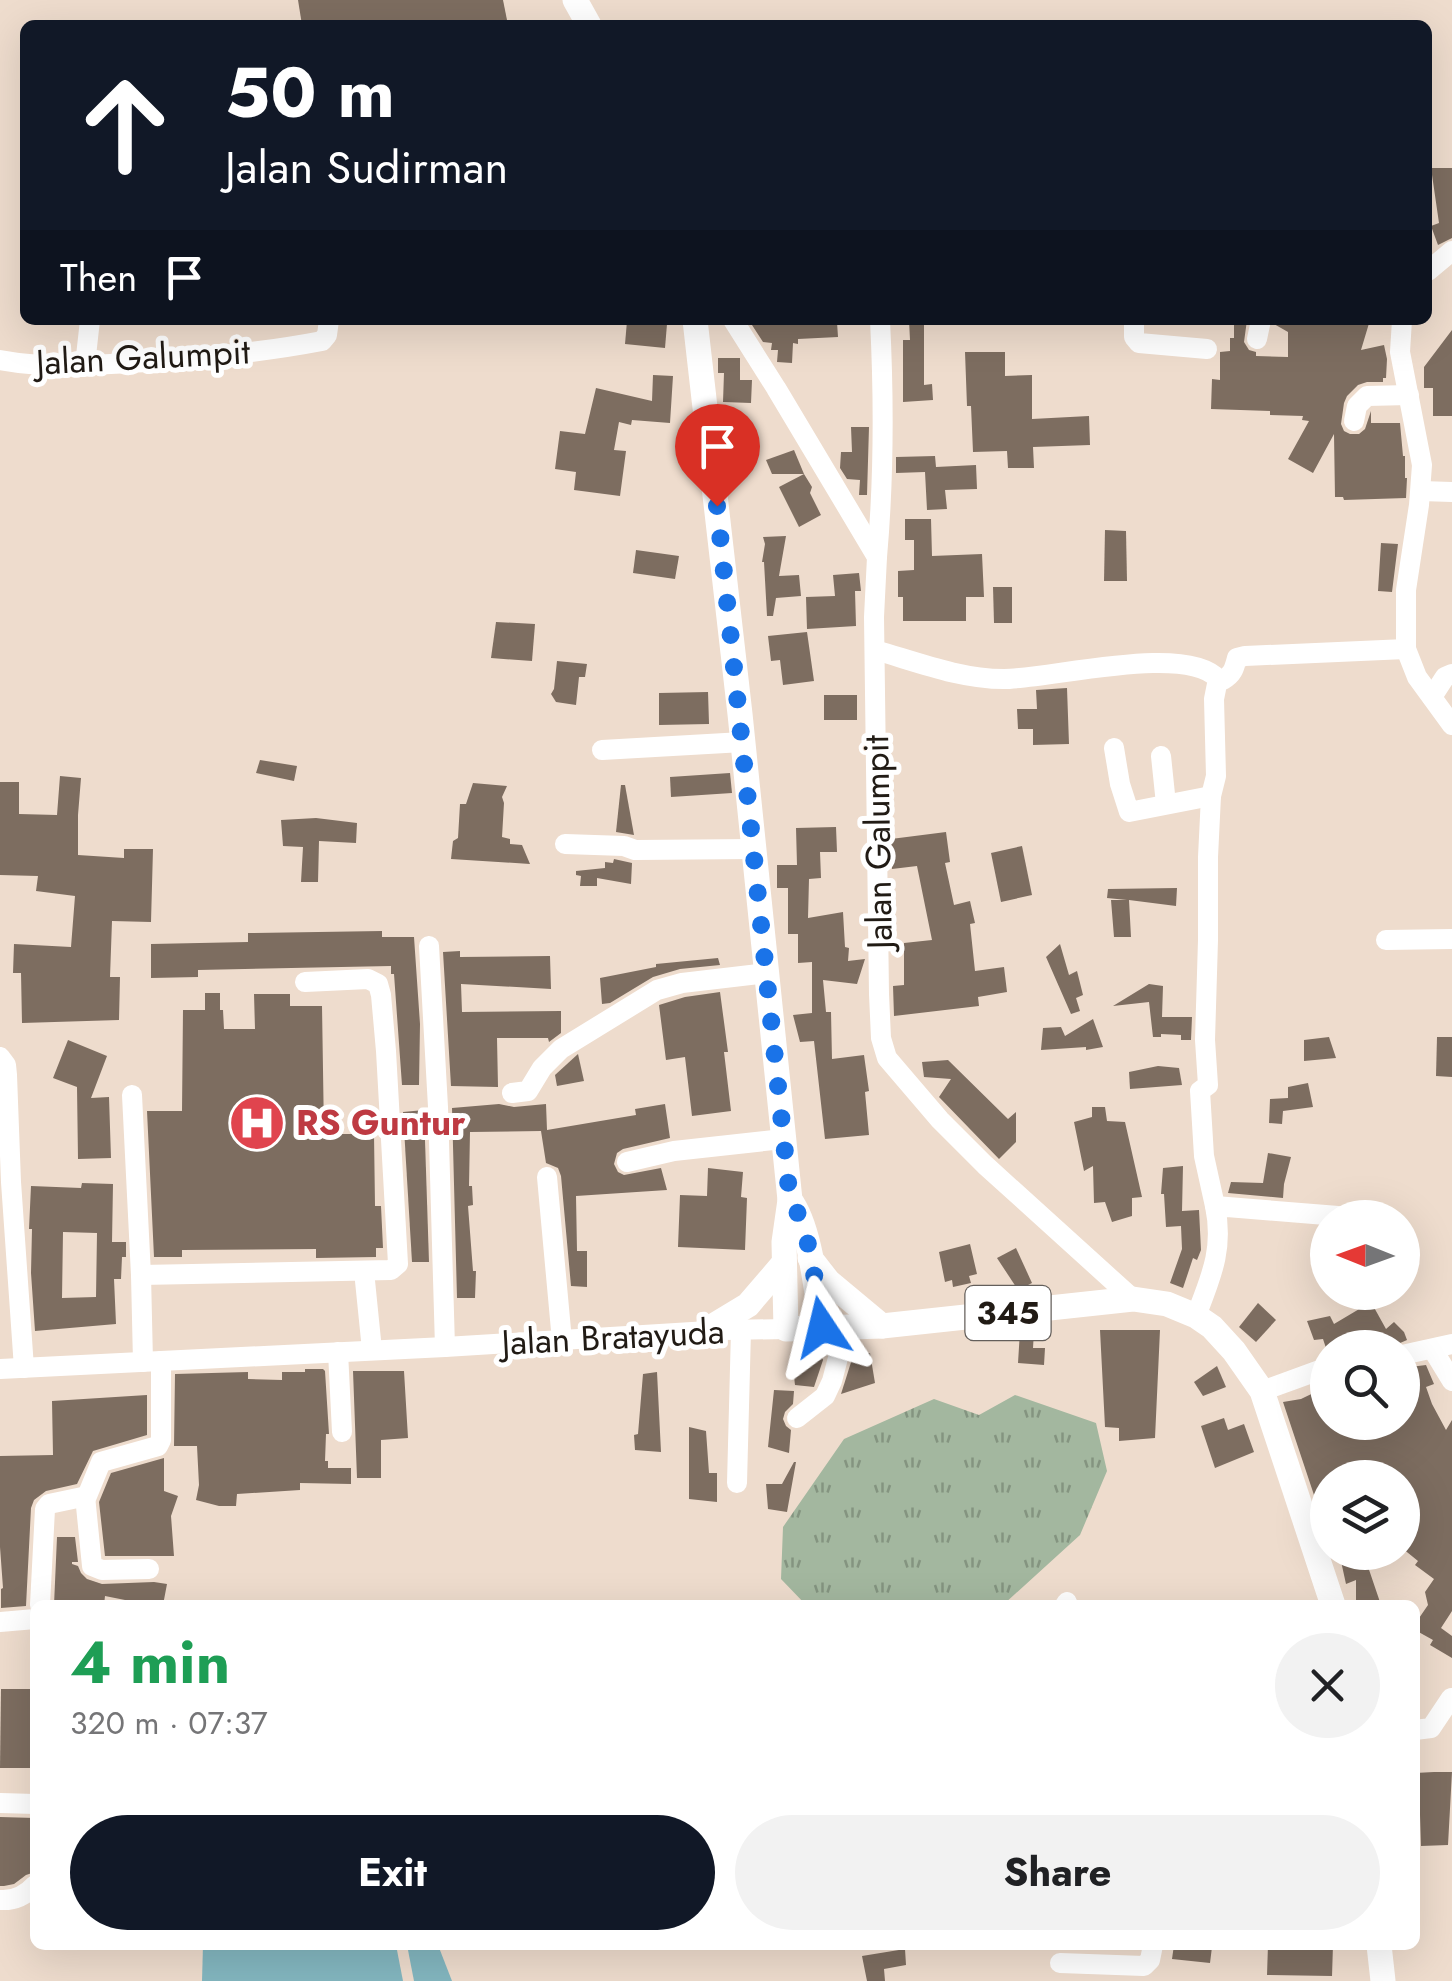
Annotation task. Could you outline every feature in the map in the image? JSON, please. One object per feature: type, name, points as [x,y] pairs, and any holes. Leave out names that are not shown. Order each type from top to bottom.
[{"type":"main road","points":[[696,325],[790,1200],[801,1220],[786,1329]]},
{"type":"main road","points":[[797,1261],[882,1326]]},
{"type":"main road","points":[[797,1261],[834,1327]]},
{"type":"main road","points":[[705,1331],[748,1304],[797,1261]]},
{"type":"main road","name":"Jalan Bratayuda","points":[[786,1329],[882,1326],[1133,1299],[1168,1304],[1196,1316],[1223,1338],[1262,1390],[1331,1600]]},
{"type":"main road","points":[[1379,1950],[1382,1981]]},
{"type":"street","points":[[85,364],[89,325]]},
{"type":"street","name":"Jalan Galumpit","points":[[0,360],[48,366],[206,358],[322,341],[328,325]]},
{"type":"street","points":[[737,325],[877,557]]},
{"type":"street","name":"Jalan Galumpit","points":[[880,325],[884,416],[875,650],[879,994],[884,1048],[940,1120],[1133,1299]]},
{"type":"street","points":[[1134,325],[1134,337],[1139,343],[1207,349]]},
{"type":"street","points":[[1402,325],[1400,352],[1420,454],[1435,492],[1406,590],[1406,649],[1417,678],[1440,687],[1452,724]]},
{"type":"street","points":[[1354,420],[1356,406],[1366,396],[1409,395]]},
{"type":"street","points":[[1218,680],[1233,672],[1236,659],[1245,656],[1406,649]]},
{"type":"street","points":[[875,650],[936,668],[1000,679],[1101,666],[1158,665],[1198,667],[1218,680]]},
{"type":"street","points":[[1196,1316],[1216,1264],[1219,1242],[1204,1156],[1200,1091],[1208,1086],[1205,1040],[1211,796],[1216,776],[1214,700],[1218,680]]},
{"type":"street","points":[[602,750],[743,742]]},
{"type":"street","points":[[1114,748],[1129,812],[1211,796]]},
{"type":"street","points":[[1161,756],[1166,804]]},
{"type":"street","points":[[565,844],[624,846],[635,850],[754,849]]},
{"type":"street","points":[[1386,940],[1452,939]]},
{"type":"street","points":[[429,946],[445,1347]]},
{"type":"street","points":[[512,1093],[528,1091],[560,1049],[657,990],[767,972]]},
{"type":"street","points":[[141,1275],[391,1270],[398,1264],[382,996],[378,984],[368,978],[305,982]]},
{"type":"street","points":[[0,1057],[8,1075],[6,1182],[24,1368]]},
{"type":"street","points":[[132,1095],[141,1275],[160,1444],[101,1462],[86,1496],[92,1566],[102,1570],[149,1570]]},
{"type":"street","points":[[628,1162],[674,1150],[783,1139]]},
{"type":"street","points":[[546,1177],[562,1340]]},
{"type":"street","points":[[1215,1206],[1310,1214]]},
{"type":"street","points":[[364,1271],[372,1350]]},
{"type":"street","points":[[797,1418],[825,1396],[832,1381],[834,1327]]},
{"type":"street","name":"Jalan Bratayuda","points":[[0,1369],[786,1329]]},
{"type":"street","points":[[737,1484],[741,1330]]},
{"type":"street","points":[[1442,1347],[1452,1381]]},
{"type":"street","points":[[338,1352],[342,1432]]},
{"type":"street","points":[[1262,1390],[1310,1373]]},
{"type":"street","points":[[40,1600],[45,1508],[86,1496]]},
{"type":"street","points":[[0,1622],[30,1619]]},
{"type":"street","points":[[1420,1729],[1431,1728],[1450,1698]]},
{"type":"street","points":[[0,1804],[30,1804]]},
{"type":"street","points":[[0,1900],[30,1891]]},
{"type":"street","points":[[1060,1963],[1144,1966],[1152,1950]]},
{"type":"green space","points":[[1015,1395],[1096,1423],[1107,1471],[1080,1535],[1008,1600],[801,1600],[781,1579],[783,1527],[844,1439],[934,1399],[979,1415]]},
{"type":"water","points":[[203,1950],[397,1950],[403,1981],[202,1981]]},
{"type":"water","points":[[408,1950],[440,1950],[452,1981],[414,1981]]},
{"type":"building","points":[[298,0],[503,0],[507,20],[301,20]]},
{"type":"building","points":[[1432,168],[1452,168],[1452,238],[1438,245],[1432,226],[1439,223]]},
{"type":"building","points":[[627,325],[667,325],[665,348],[625,344]]},
{"type":"building","points":[[752,325],[837,325],[838,337],[798,339],[798,344],[793,343],[792,363],[777,362],[778,350],[771,350],[772,343],[763,342]]},
{"type":"building","points":[[909,325],[924,325],[924,385],[932,384],[933,400],[903,402],[903,340],[910,340]]},
{"type":"building","points":[[1234,325],[1246,325],[1244,342],[1256,356],[1288,357],[1288,332],[1276,325],[1368,325],[1361,350],[1384,345],[1386,378],[1383,382],[1358,385],[1347,396],[1341,424],[1344,431],[1359,434],[1365,429],[1371,411],[1371,423],[1400,423],[1406,498],[1335,497],[1334,434],[1313,473],[1288,459],[1309,421],[1302,420],[1303,416],[1211,409],[1212,379],[1220,380],[1220,352],[1230,351],[1230,338],[1234,338]]},
{"type":"building","points":[[1452,330],[1452,416],[1433,416],[1433,388],[1424,388],[1424,367]]},
{"type":"building","points":[[965,352],[1005,352],[1005,376],[1032,375],[1032,419],[1089,416],[1090,445],[1033,447],[1034,468],[1008,468],[1007,451],[973,452]]},
{"type":"building","points":[[718,358],[740,358],[740,380],[752,380],[751,403],[723,402],[724,373],[718,373]]},
{"type":"building","points":[[653,375],[673,376],[670,423],[619,422],[614,450],[626,451],[620,496],[574,490],[576,472],[555,469],[560,431],[585,434],[596,388],[652,401]]},
{"type":"building","points":[[851,427],[869,427],[867,495],[859,495],[860,480],[847,479],[840,468],[841,452],[852,452]]},
{"type":"building","points":[[794,450],[804,474],[772,474],[766,460]]},
{"type":"building","points":[[935,456],[936,467],[976,465],[977,489],[945,490],[947,509],[927,510],[925,472],[896,473],[896,457]]},
{"type":"building","points":[[804,474],[821,515],[799,527],[779,487]]},
{"type":"building","points":[[905,519],[931,519],[932,556],[982,554],[984,597],[966,597],[966,621],[903,621],[898,571],[914,570],[914,540],[905,540]]},
{"type":"building","points":[[1105,530],[1126,531],[1127,581],[1104,581]]},
{"type":"building","points":[[786,536],[779,576],[799,575],[801,596],[776,598],[773,616],[767,616],[763,537]]},
{"type":"building","points":[[1381,543],[1398,544],[1392,592],[1378,591]]},
{"type":"building","points":[[636,550],[679,556],[675,579],[633,573]]},
{"type":"building","points":[[859,573],[861,591],[855,591],[856,626],[807,629],[806,597],[835,596],[833,575]]},
{"type":"building","points":[[993,587],[1012,587],[1012,623],[994,623]]},
{"type":"building","points":[[496,622],[535,624],[532,661],[491,658]]},
{"type":"building","points":[[807,632],[814,681],[783,685],[780,660],[771,661],[768,636]]},
{"type":"building","points":[[557,661],[587,664],[585,677],[579,677],[576,705],[556,702],[551,694]]},
{"type":"building","points":[[1067,688],[1069,744],[1033,745],[1033,729],[1018,729],[1017,709],[1037,709],[1036,690]]},
{"type":"building","points":[[708,692],[709,724],[659,725],[659,693]]},
{"type":"building","points":[[824,695],[857,695],[857,720],[824,720]]},
{"type":"building","points":[[260,760],[297,766],[294,781],[256,773]]},
{"type":"building","points":[[730,773],[732,793],[671,797],[670,777]]},
{"type":"building","points":[[60,776],[81,778],[78,855],[124,858],[124,849],[153,849],[151,922],[112,921],[110,977],[120,977],[119,1020],[22,1023],[21,973],[13,973],[14,944],[71,947],[75,896],[36,891],[38,876],[0,875],[0,782],[19,782],[19,814],[57,815]]},
{"type":"building","points":[[473,783],[507,786],[502,797],[502,837],[510,839],[510,844],[522,845],[530,864],[451,859],[453,841],[458,838],[460,804],[466,804]]},
{"type":"building","points":[[621,785],[625,785],[634,835],[616,832]]},
{"type":"building","points":[[316,818],[357,823],[356,843],[319,841],[318,882],[301,882],[303,847],[283,846],[281,820]]},
{"type":"building","points":[[836,827],[837,852],[820,852],[821,878],[809,879],[808,918],[843,912],[848,961],[865,959],[857,984],[823,980],[826,1012],[831,1012],[832,1059],[864,1055],[869,1135],[825,1139],[814,1041],[800,1042],[793,1015],[812,1013],[812,962],[798,963],[798,934],[788,934],[788,888],[777,888],[777,865],[797,865],[796,828]]},
{"type":"building","points":[[946,832],[950,862],[945,863],[954,905],[970,901],[975,923],[970,924],[975,971],[1004,967],[1007,992],[978,997],[979,1006],[894,1016],[893,986],[904,985],[904,943],[932,940],[917,866],[892,869],[891,839]]},
{"type":"building","points":[[1022,846],[1032,895],[1001,902],[991,853]]},
{"type":"building","points":[[614,859],[632,863],[631,884],[597,878],[597,886],[580,886],[581,876],[576,871],[605,868],[605,862],[613,863]]},
{"type":"building","points":[[1177,888],[1176,906],[1129,900],[1131,937],[1114,937],[1111,900],[1127,900],[1107,898],[1108,889]]},
{"type":"building","points":[[382,931],[382,937],[414,937],[420,1024],[419,1085],[402,1085],[391,966],[198,970],[198,977],[151,978],[151,944],[248,942],[248,933]]},
{"type":"building","points":[[1060,944],[1069,975],[1077,971],[1083,995],[1076,998],[1080,1011],[1071,1014],[1046,957]]},
{"type":"building","points":[[460,951],[460,957],[550,956],[551,989],[461,984],[462,1012],[561,1011],[561,1033],[549,1042],[548,1038],[497,1038],[498,1087],[451,1086],[443,952]]},
{"type":"building","points":[[718,958],[720,965],[680,969],[653,977],[602,1004],[600,978],[656,964]]},
{"type":"building","points":[[1149,984],[1163,986],[1162,1017],[1192,1017],[1191,1040],[1181,1040],[1181,1035],[1153,1037],[1149,1002],[1113,1006]]},
{"type":"building","points":[[720,992],[731,1111],[692,1116],[685,1057],[666,1060],[659,1005]]},
{"type":"building","name":"RS Guntur","points":[[205,993],[220,993],[224,1029],[255,1029],[254,994],[290,994],[290,1006],[322,1006],[324,1134],[374,1134],[375,1206],[381,1206],[383,1248],[376,1248],[376,1257],[316,1258],[316,1249],[182,1250],[182,1257],[154,1257],[147,1111],[182,1111],[183,1010],[205,1010]]},
{"type":"building","points":[[1093,1019],[1103,1047],[1041,1050],[1043,1028],[1061,1027],[1065,1036]]},
{"type":"building","points":[[1329,1037],[1336,1058],[1304,1061],[1304,1040]]},
{"type":"building","points":[[1437,1037],[1452,1037],[1452,1077],[1436,1076]]},
{"type":"building","points":[[68,1040],[107,1056],[91,1098],[109,1097],[111,1158],[78,1159],[77,1087],[53,1078]]},
{"type":"building","points":[[578,1054],[584,1081],[557,1086],[555,1075]]},
{"type":"building","points":[[948,1060],[1008,1119],[1016,1112],[1016,1142],[999,1159],[939,1097],[951,1079],[924,1077],[922,1062]]},
{"type":"building","points":[[1158,1066],[1179,1068],[1182,1085],[1130,1089],[1129,1072]]},
{"type":"building","points":[[1308,1083],[1313,1107],[1283,1111],[1282,1124],[1269,1123],[1270,1099],[1288,1098],[1288,1087]]},
{"type":"building","points":[[546,1104],[547,1130],[636,1115],[635,1109],[665,1104],[670,1138],[623,1149],[617,1153],[614,1164],[624,1175],[661,1168],[667,1190],[576,1196],[577,1251],[587,1251],[587,1287],[571,1286],[561,1176],[558,1168],[546,1163],[541,1131],[470,1132],[469,1186],[473,1205],[468,1206],[476,1271],[475,1298],[457,1298],[452,1108]]},
{"type":"building","points":[[1092,1107],[1105,1107],[1107,1121],[1125,1122],[1142,1197],[1132,1198],[1132,1216],[1112,1222],[1105,1202],[1094,1203],[1093,1166],[1084,1171],[1074,1122],[1092,1117]]},
{"type":"building","points":[[424,1110],[429,1262],[412,1262],[403,1112]]},
{"type":"building","points":[[1268,1153],[1291,1157],[1283,1198],[1228,1193],[1231,1182],[1263,1183]]},
{"type":"building","points":[[1183,1166],[1182,1211],[1199,1210],[1201,1250],[1197,1260],[1193,1258],[1183,1288],[1170,1283],[1182,1249],[1181,1226],[1166,1227],[1161,1194],[1163,1168]]},
{"type":"building","points":[[708,1168],[743,1172],[741,1197],[747,1198],[745,1250],[678,1247],[680,1195],[707,1196]]},
{"type":"building","points":[[82,1183],[113,1184],[112,1242],[126,1242],[121,1279],[114,1279],[116,1324],[35,1331],[29,1229],[31,1186],[81,1188]],"holes":[[[63,1232],[97,1233],[96,1297],[62,1298]]]},
{"type":"building","points":[[970,1244],[977,1274],[969,1276],[971,1283],[953,1287],[952,1280],[945,1282],[939,1252]]},
{"type":"building","points":[[1016,1248],[1032,1283],[1018,1290],[997,1258]]},
{"type":"building","points":[[1258,1303],[1276,1320],[1256,1342],[1239,1327]]},
{"type":"building","points":[[1358,1310],[1375,1310],[1386,1329],[1394,1322],[1402,1330],[1310,1330],[1307,1321],[1330,1316],[1334,1324]]},
{"type":"building","points":[[1100,1330],[1160,1330],[1155,1438],[1119,1441],[1119,1428],[1105,1427]]},
{"type":"building","points":[[1020,1331],[1034,1331],[1033,1348],[1045,1348],[1044,1365],[1018,1363]]},
{"type":"building","points":[[870,1353],[875,1383],[841,1394],[853,1356]]},
{"type":"building","points":[[821,1355],[823,1360],[814,1387],[795,1385],[792,1359]]},
{"type":"building","points":[[1426,1365],[1434,1384],[1426,1387],[1446,1430],[1452,1420],[1452,1611],[1441,1628],[1452,1636],[1452,1658],[1430,1645],[1433,1640],[1420,1633],[1420,1617],[1428,1605],[1425,1592],[1434,1579],[1420,1569],[1420,1460],[1310,1460],[1310,1483],[1283,1402],[1310,1395],[1310,1440],[1420,1440],[1420,1366]]},
{"type":"building","points":[[1217,1366],[1226,1387],[1203,1396],[1194,1382]]},
{"type":"building","points":[[325,1371],[329,1434],[325,1461],[328,1468],[351,1468],[351,1484],[300,1483],[300,1490],[237,1494],[236,1506],[196,1500],[197,1446],[174,1446],[175,1374],[248,1372],[248,1379],[282,1380],[282,1372]]},
{"type":"building","points":[[353,1371],[404,1371],[408,1438],[381,1440],[381,1478],[357,1478]]},
{"type":"building","points":[[657,1372],[661,1452],[635,1450],[643,1374]]},
{"type":"building","points":[[774,1390],[794,1391],[793,1404],[783,1419],[791,1430],[789,1453],[768,1447]]},
{"type":"building","points":[[147,1395],[147,1435],[93,1451],[77,1484],[46,1491],[34,1500],[26,1606],[1,1608],[0,1456],[53,1455],[52,1401]]},
{"type":"building","points":[[1224,1418],[1228,1430],[1244,1424],[1254,1452],[1215,1468],[1201,1426]]},
{"type":"building","points":[[689,1427],[706,1431],[709,1473],[717,1473],[717,1502],[689,1499]]},
{"type":"building","points":[[164,1458],[164,1491],[178,1496],[171,1516],[174,1556],[105,1556],[99,1502],[111,1473]]},
{"type":"building","points":[[794,1462],[787,1512],[768,1509],[766,1484],[782,1484]]},
{"type":"building","points":[[57,1537],[75,1537],[78,1562],[72,1564],[87,1579],[102,1584],[167,1584],[164,1600],[105,1596],[105,1600],[54,1600]]},
{"type":"building","points":[[1343,1570],[1369,1570],[1379,1600],[1356,1600],[1356,1580],[1346,1584]]},
{"type":"building","points":[[1,1689],[30,1689],[30,1768],[0,1768]]},
{"type":"building","points":[[1452,1772],[1448,1845],[1421,1846],[1420,1773]]},
{"type":"building","points":[[0,1817],[30,1818],[30,1874],[14,1884],[0,1886]]},
{"type":"building","points":[[905,1950],[906,1965],[884,1969],[885,1981],[867,1981],[862,1956]]},
{"type":"building","points":[[1173,1950],[1212,1950],[1210,1963],[1172,1959]]},
{"type":"building","points":[[1268,1950],[1333,1950],[1332,1976],[1267,1975]]},
{"type":"place","name":"RS Guntur","points":[[257,1123]]},
{"type":"route","points":[[717,506],[790,1200],[806,1239],[822,1327]]}]
